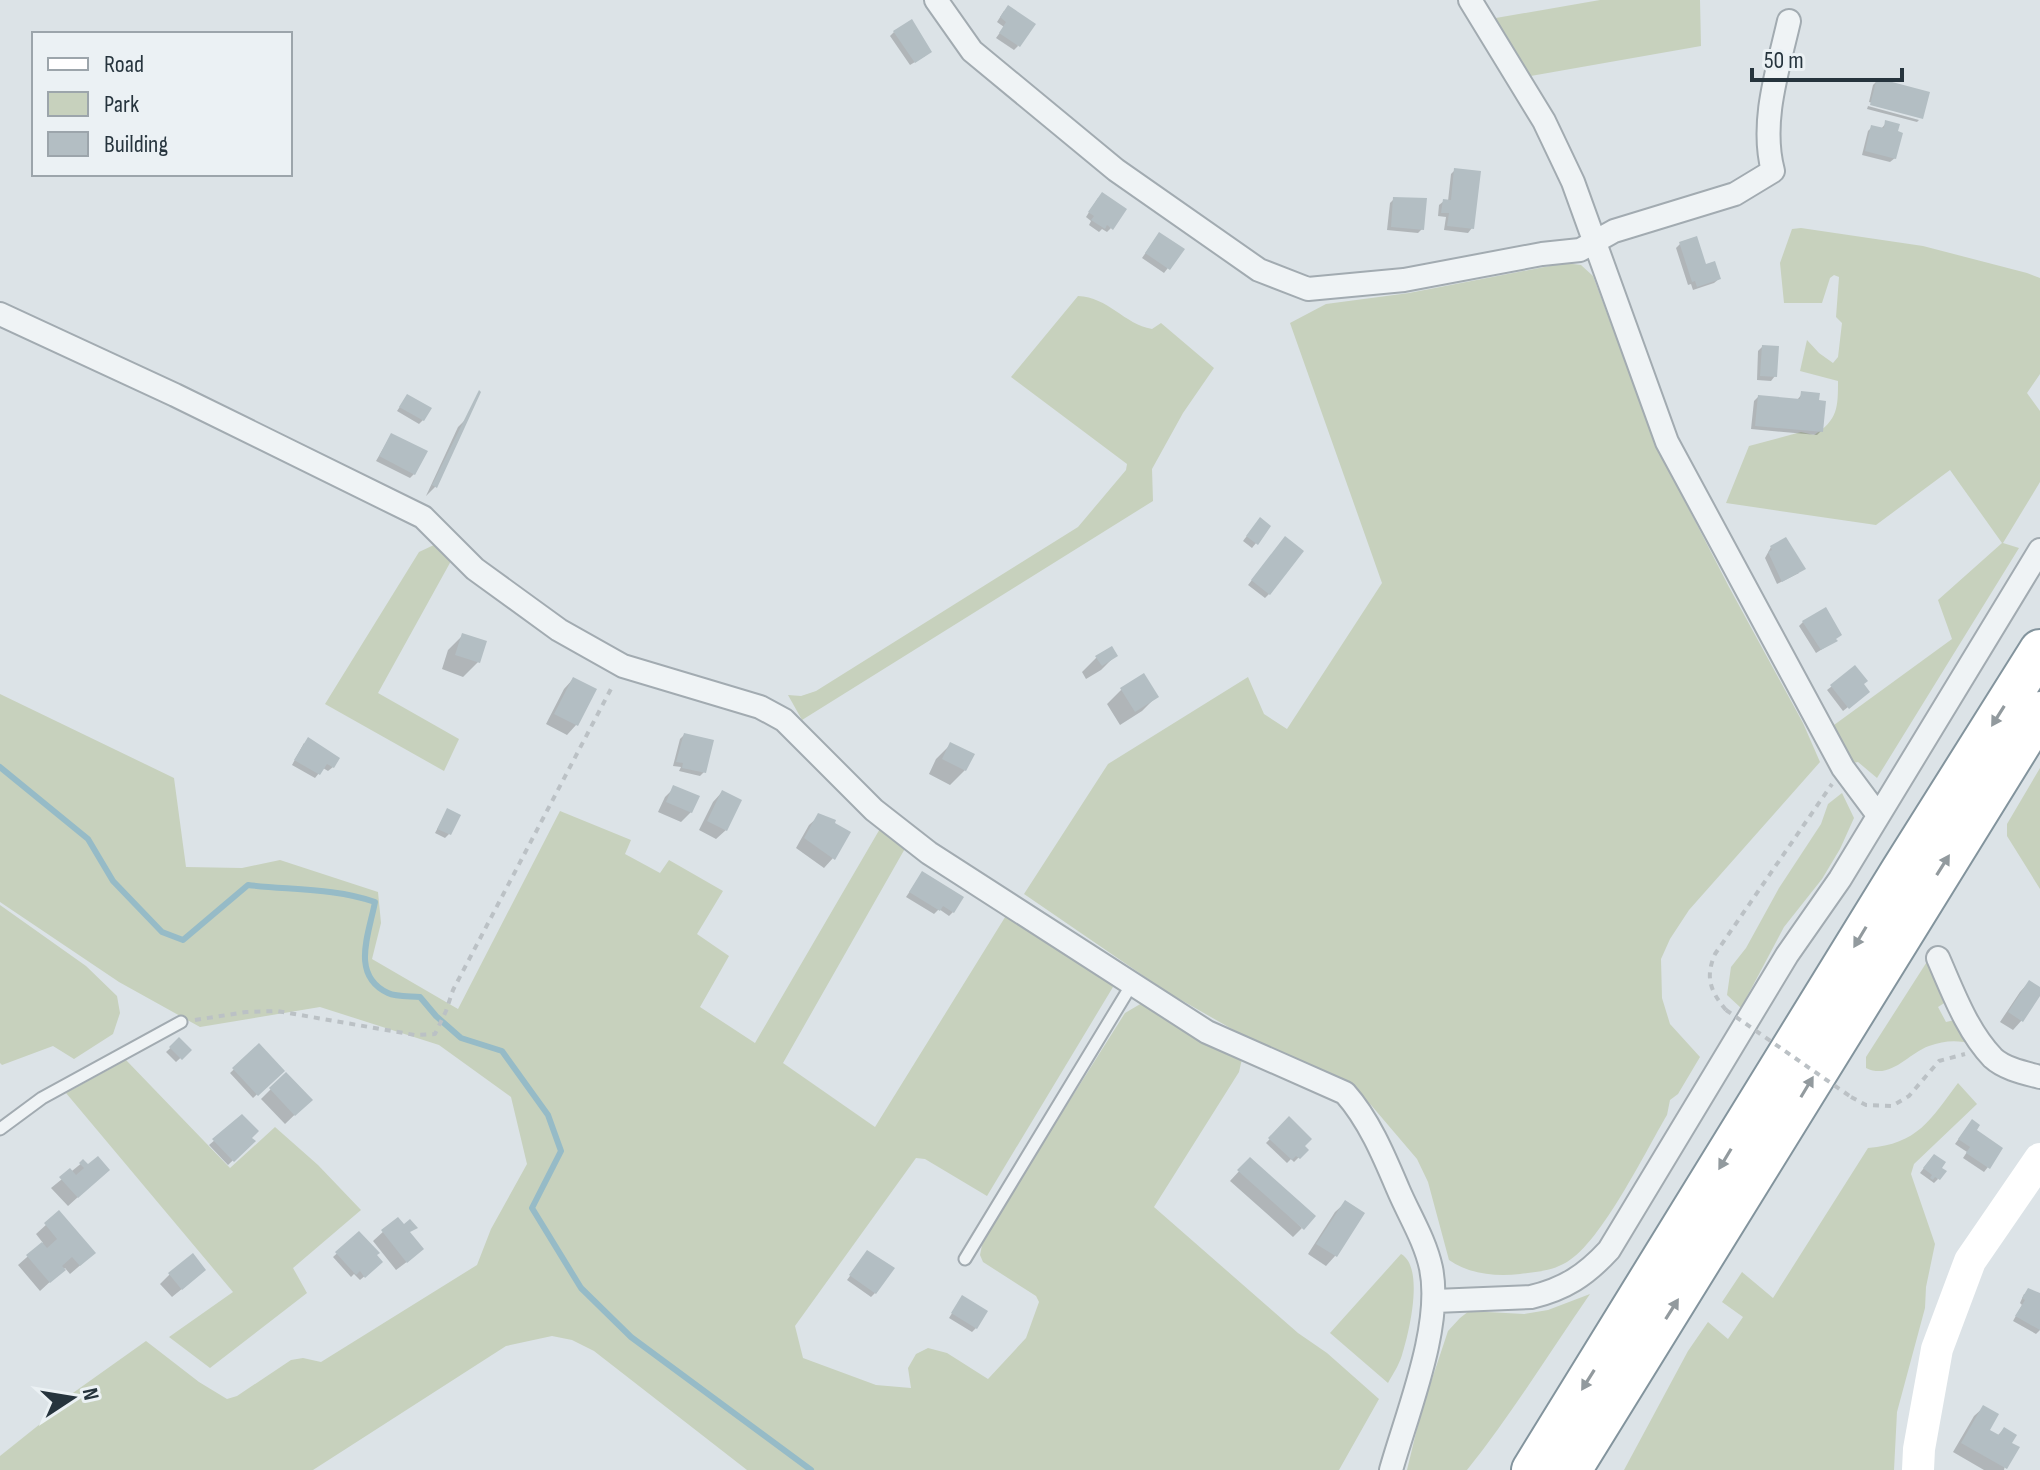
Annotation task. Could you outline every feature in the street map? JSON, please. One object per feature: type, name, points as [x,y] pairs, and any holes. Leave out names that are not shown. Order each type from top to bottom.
[{"type":"highway","points":[[1532,1470],[2040,650]]},
{"type":"highway","points":[[1571,1470],[2040,712]]},
{"type":"main road","points":[[1918,1470],[1937,1349],[1970,1261],[2040,1159]]},
{"type":"street","points":[[936,0],[972,51],[1116,170],[1259,270],[1308,289],[1404,280],[1542,254],[1580,250],[1633,224],[1735,194],[1773,171],[1769,155],[1769,124],[1789,21]]},
{"type":"street","points":[[1470,0],[1544,121],[1573,182],[1667,442],[1843,768],[1878,815]]},
{"type":"street","points":[[0,314],[175,395],[423,517],[475,569],[559,630],[623,666],[760,707],[784,720],[874,810],[929,853],[1207,1032],[1345,1093],[1356,1106],[1384,1156],[1426,1250],[1435,1301],[1428,1341],[1391,1470]]},
{"type":"street","points":[[1435,1301],[1547,1294],[1568,1286],[1589,1272],[1609,1250],[1787,955],[1840,879],[2040,550]]},
{"type":"street","points":[[1938,958],[1968,1023],[1995,1059],[2015,1070],[2040,1077]]},
{"type":"lane","points":[[965,1259],[1132,984]]},
{"type":"lane","points":[[0,1129],[42,1098],[181,1022]]},
{"type":"path","points":[[181,1022],[246,1012],[277,1011],[415,1035],[435,1034],[453,990],[623,666]]},
{"type":"path","points":[[1843,768],[1715,954],[1709,969],[1709,985],[1726,1010],[1866,1105],[1892,1106],[1909,1096],[1939,1061],[1965,1054],[1995,1059]]},
{"type":"green space","points":[[1600,0],[1700,0],[1701,46],[1525,77],[1490,19]]},
{"type":"green space","points":[[1792,229],[1923,246],[2040,278],[2040,374],[2027,393],[2040,411],[2040,482],[2003,543],[2019,548],[1877,778],[1858,762],[1853,763],[1840,743],[1834,725],[1952,639],[1938,600],[2002,543],[1950,470],[1876,525],[1726,503],[1749,446],[1801,432],[1814,435],[1828,424],[1835,412],[1838,381],[1800,371],[1807,340],[1833,363],[1838,357],[1842,323],[1836,317],[1839,277],[1834,275],[1830,278],[1822,303],[1784,303],[1780,263]]},
{"type":"green space","points":[[1565,263],[1581,265],[1593,276],[1658,449],[1803,723],[1820,762],[1689,910],[1670,939],[1661,959],[1662,998],[1670,1024],[1700,1057],[1678,1094],[1670,1100],[1667,1115],[1608,1216],[1567,1262],[1532,1273],[1492,1275],[1465,1269],[1449,1260],[1428,1182],[1417,1159],[1371,1105],[1340,1079],[1239,1033],[1167,992],[1024,894],[1108,764],[1248,677],[1264,714],[1287,729],[1382,583],[1290,323],[1326,304],[1409,293]]},
{"type":"green space","points":[[1078,296],[1098,301],[1142,326],[1152,329],[1161,323],[1214,368],[1183,413],[1152,469],[1153,501],[802,720],[788,695],[801,696],[816,691],[1078,527],[1126,470],[1127,464],[1011,377]]},
{"type":"green space","points":[[436,544],[451,561],[378,693],[459,739],[444,771],[325,704],[419,552]]},
{"type":"green space","points":[[0,694],[174,778],[186,867],[242,868],[280,860],[378,892],[381,923],[372,959],[458,1009],[560,811],[631,840],[625,854],[660,873],[669,860],[723,891],[697,934],[729,956],[700,1007],[755,1043],[881,827],[907,845],[783,1063],[875,1127],[1007,914],[1106,979],[1113,987],[987,1196],[925,1159],[916,1158],[795,1326],[803,1358],[876,1385],[911,1388],[908,1368],[916,1354],[928,1348],[947,1353],[988,1379],[1026,1338],[1039,1302],[1036,1296],[983,1262],[980,1255],[982,1245],[1003,1206],[1125,1013],[1142,1003],[1179,1028],[1242,1059],[1239,1072],[1154,1207],[1379,1399],[1339,1470],[747,1470],[594,1351],[572,1340],[552,1336],[506,1346],[313,1470],[0,1470],[0,1456],[60,1408],[63,1400],[146,1341],[199,1382],[227,1399],[237,1396],[291,1360],[303,1358],[321,1362],[477,1265],[491,1229],[527,1164],[511,1097],[439,1045],[320,1007],[200,1027],[119,982],[0,902]]},
{"type":"green space","points":[[2040,768],[2040,889],[2007,836],[2007,824]]},
{"type":"green space","points":[[1842,793],[1854,818],[1840,849],[1822,879],[1784,927],[1741,1008],[1727,995],[1731,967],[1746,948],[1779,888],[1821,824],[1828,804]]},
{"type":"green space","points":[[0,905],[86,966],[117,996],[120,1013],[113,1034],[74,1059],[53,1046],[2,1065],[0,1063]]},
{"type":"green space","points":[[1930,957],[1949,1000],[1938,1007],[1946,1022],[1959,1019],[1974,1044],[1957,1041],[1941,1043],[1929,1046],[1883,1071],[1866,1068],[1866,1057]]},
{"type":"green space","points":[[126,1060],[230,1168],[275,1127],[318,1165],[361,1210],[293,1268],[307,1293],[210,1368],[169,1337],[233,1292],[66,1093]]},
{"type":"green space","points":[[1958,1083],[1977,1104],[1914,1164],[1911,1174],[1935,1244],[1925,1308],[1897,1412],[1894,1470],[1624,1470],[1688,1351],[1708,1322],[1728,1339],[1743,1317],[1722,1302],[1742,1272],[1773,1298],[1868,1148],[1899,1141],[1921,1128]]},
{"type":"green space","points":[[1401,1254],[1412,1272],[1413,1301],[1402,1355],[1388,1383],[1330,1333]]},
{"type":"green space","points":[[1590,1294],[1467,1470],[1407,1470],[1421,1412],[1448,1331],[1460,1318],[1469,1311],[1524,1314],[1548,1310]]},
{"type":"building","points":[[1008,5],[1036,24],[1020,47],[999,33],[1006,22],[1000,17]]},
{"type":"building","points":[[912,19],[932,52],[915,63],[893,31]]},
{"type":"building","points":[[1877,78],[1930,92],[1923,119],[1870,105]]},
{"type":"building","points":[[1885,120],[1900,124],[1898,131],[1903,133],[1896,159],[1865,151],[1871,125],[1884,128]]},
{"type":"building","points":[[1454,168],[1481,171],[1474,229],[1447,226],[1449,213],[1441,213],[1443,199],[1451,200]]},
{"type":"building","points":[[1102,192],[1127,209],[1113,230],[1107,225],[1105,229],[1091,220],[1094,216],[1088,212]]},
{"type":"building","points":[[1393,197],[1427,198],[1424,230],[1391,227]]},
{"type":"building","points":[[1159,232],[1185,249],[1170,270],[1145,253]]},
{"type":"building","points":[[1697,236],[1706,264],[1715,261],[1721,279],[1697,287],[1695,281],[1692,282],[1679,242]]},
{"type":"building","points":[[1762,345],[1779,346],[1777,377],[1760,376]]},
{"type":"building","points":[[479,390],[481,392],[437,488],[432,485]]},
{"type":"building","points":[[1801,391],[1820,393],[1819,400],[1826,401],[1823,432],[1755,426],[1758,395],[1800,399]]},
{"type":"building","points":[[407,394],[432,408],[424,421],[399,407]]},
{"type":"building","points":[[391,433],[428,451],[415,475],[379,456]]},
{"type":"building","points":[[1260,517],[1271,526],[1258,545],[1246,536]]},
{"type":"building","points":[[1285,536],[1304,551],[1270,595],[1251,580]]},
{"type":"building","points":[[1786,537],[1806,569],[1782,582],[1768,552],[1772,550],[1770,546]]},
{"type":"building","points":[[1826,607],[1842,635],[1836,639],[1838,641],[1821,650],[1802,621]]},
{"type":"building","points":[[462,633],[487,641],[480,663],[455,655]]},
{"type":"building","points":[[1112,646],[1118,656],[1102,666],[1095,656]]},
{"type":"building","points":[[1855,665],[1868,681],[1864,684],[1870,692],[1849,709],[1830,685]]},
{"type":"building","points":[[1144,673],[1159,697],[1135,712],[1120,688]]},
{"type":"building","points":[[573,677],[597,689],[578,726],[554,714]]},
{"type":"building","points":[[684,733],[714,740],[706,773],[682,768],[683,763],[676,762]]},
{"type":"building","points":[[308,737],[340,758],[334,768],[327,764],[320,775],[294,760]]},
{"type":"building","points":[[950,742],[975,754],[966,771],[942,759]]},
{"type":"building","points":[[673,785],[700,796],[692,813],[666,802]]},
{"type":"building","points":[[722,790],[742,800],[727,831],[707,821]]},
{"type":"building","points":[[447,808],[461,815],[451,835],[437,829]]},
{"type":"building","points":[[818,813],[836,820],[835,823],[851,832],[835,860],[804,838]]},
{"type":"building","points":[[922,871],[964,897],[954,913],[943,906],[940,911],[909,892]]},
{"type":"building","points":[[2029,980],[2040,987],[2040,996],[2023,1022],[2008,1012]]},
{"type":"building","points":[[179,1037],[192,1050],[182,1060],[169,1047]]},
{"type":"building","points":[[259,1043],[285,1071],[258,1096],[232,1068]]},
{"type":"building","points":[[286,1072],[313,1100],[295,1116],[269,1088]]},
{"type":"building","points":[[242,1114],[259,1131],[252,1138],[256,1141],[234,1162],[212,1139]]},
{"type":"building","points":[[1289,1116],[1312,1139],[1305,1146],[1309,1150],[1300,1159],[1296,1156],[1292,1160],[1268,1138]]},
{"type":"building","points":[[1972,1119],[1980,1125],[1977,1130],[2003,1148],[1990,1169],[1966,1153],[1970,1147],[1958,1139]]},
{"type":"building","points":[[1934,1154],[1946,1162],[1942,1168],[1947,1171],[1940,1180],[1930,1178],[1932,1175],[1923,1168]]},
{"type":"building","points":[[98,1156],[110,1170],[78,1198],[59,1177],[70,1168],[76,1175],[84,1168],[79,1163],[83,1159],[88,1164]]},
{"type":"building","points":[[1250,1157],[1316,1216],[1304,1230],[1237,1170]]},
{"type":"building","points":[[1345,1200],[1365,1213],[1337,1257],[1316,1244]]},
{"type":"building","points":[[59,1210],[96,1253],[80,1266],[72,1257],[62,1266],[66,1270],[50,1283],[26,1255],[42,1242],[47,1248],[57,1239],[44,1223]]},
{"type":"building","points":[[398,1217],[404,1224],[410,1219],[418,1228],[410,1232],[424,1249],[407,1263],[381,1230]]},
{"type":"building","points":[[359,1231],[380,1253],[377,1255],[383,1262],[365,1278],[360,1271],[356,1275],[335,1252]]},
{"type":"building","points":[[867,1250],[895,1268],[876,1294],[849,1275]]},
{"type":"building","points":[[193,1253],[206,1270],[182,1290],[168,1273]]},
{"type":"building","points":[[2028,1288],[2040,1293],[2040,1330],[2015,1316]]},
{"type":"building","points":[[962,1295],[988,1311],[977,1329],[951,1313]]},
{"type":"building","points":[[1983,1405],[1999,1414],[1990,1430],[1999,1435],[2004,1427],[2017,1435],[2012,1443],[2020,1447],[2007,1469],[1961,1443]]},
{"type":"waterway","points":[[0,767],[88,839],[113,881],[162,932],[183,940],[248,885],[328,892],[375,902],[365,953],[369,976],[376,985],[391,994],[420,997],[461,1038],[502,1051],[548,1115],[561,1151],[532,1208],[581,1288],[631,1337],[811,1470]]}]
